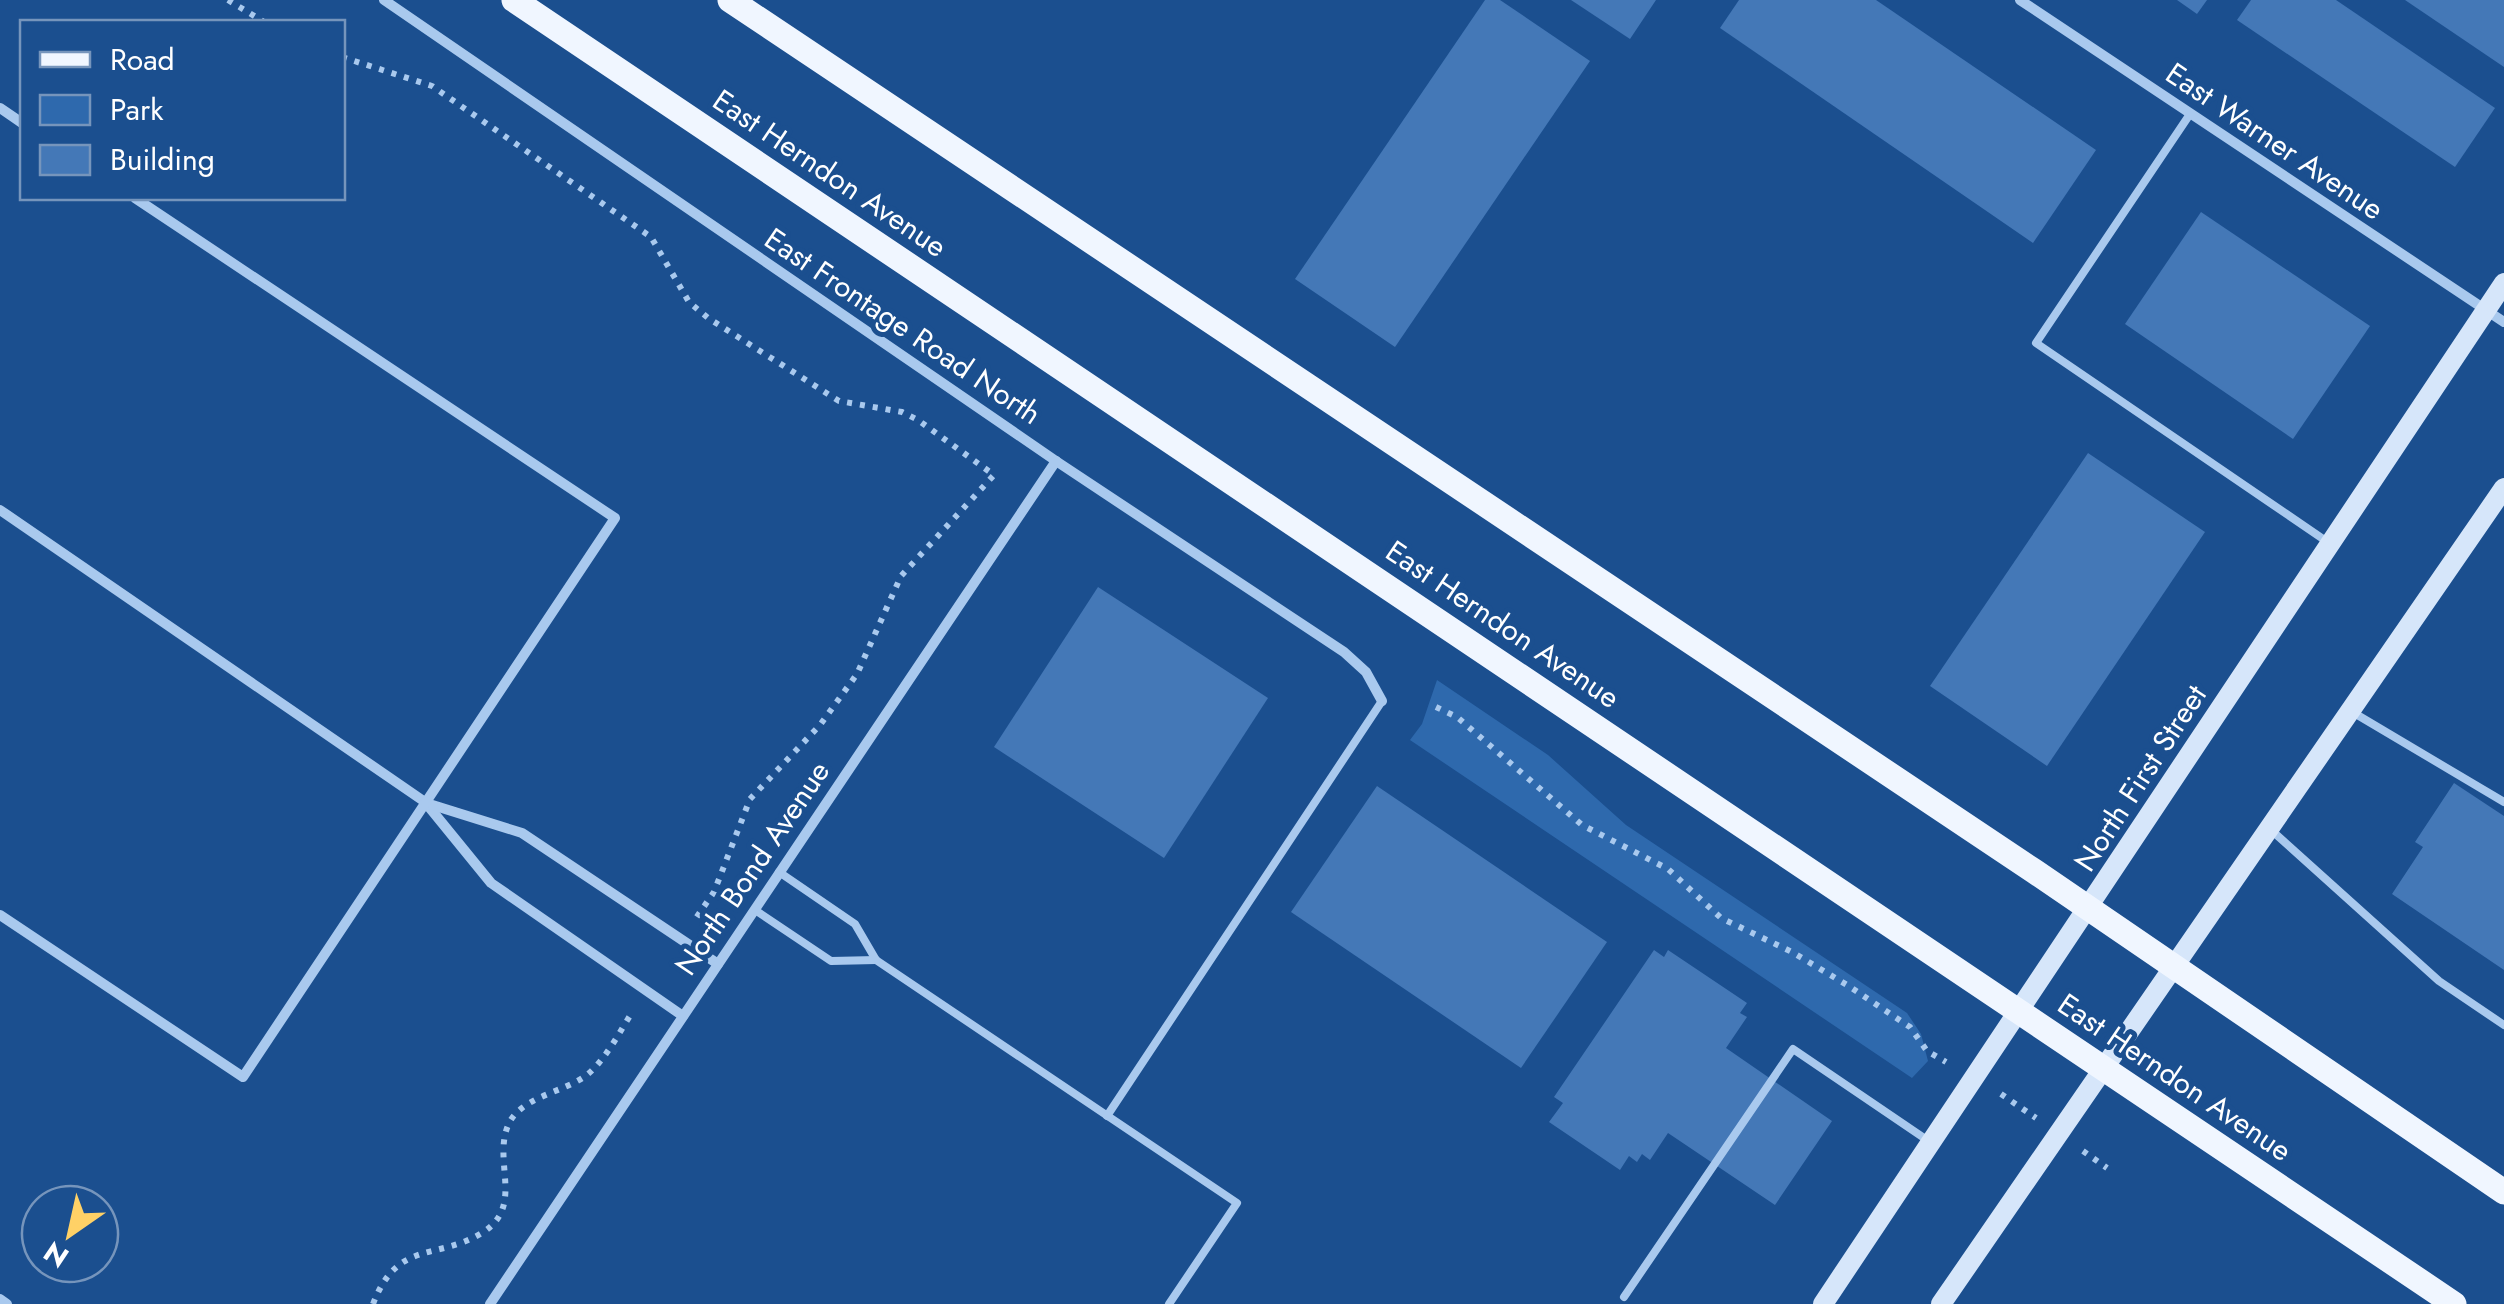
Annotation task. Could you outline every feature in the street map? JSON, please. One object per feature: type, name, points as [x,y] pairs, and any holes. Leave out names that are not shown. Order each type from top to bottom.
[{"type":"main road","name":"East Herndon Avenue","points":[[514,0],[2454,1304]]},
{"type":"main road","points":[[730,0],[2090,910],[2504,1192]]},
{"type":"main road","name":"North First Street","points":[[1823,1304],[2090,910],[2329,542],[2504,283]]},
{"type":"main road","points":[[1941,1304],[2504,488]]},
{"type":"street","name":"East Frontage Road North","points":[[384,0],[1056,461],[1344,652],[1366,672],[1382,702]]},
{"type":"street","name":"East Warner Avenue","points":[[2020,0],[2504,322]]},
{"type":"street","points":[[0,916],[243,1077],[615,518],[138,200]]},
{"type":"street","name":"North Bond Avenue","points":[[490,1304],[1056,461]]},
{"type":"street","points":[[0,510],[425,802],[491,883],[683,1016]]},
{"type":"street","points":[[425,802],[522,833],[718,964]]},
{"type":"street","points":[[0,1300],[7,1304]]},
{"type":"lane","points":[[2190,114],[2036,344],[2329,542]]},
{"type":"lane","points":[[1107,1116],[1382,702]]},
{"type":"lane","points":[[2350,710],[2504,802]]},
{"type":"lane","points":[[2268,827],[2439,981],[2504,1025]]},
{"type":"lane","points":[[779,872],[855,924],[876,960],[1237,1204],[1169,1304]]},
{"type":"lane","points":[[755,910],[832,961],[876,960]]},
{"type":"lane","points":[[1624,1297],[1793,1049],[1931,1143]]},
{"type":"path","points":[[228,0],[261,20]]},
{"type":"path","points":[[345,59],[432,86],[651,237],[689,302],[708,318],[839,401],[918,420],[994,475],[901,576],[856,674],[820,725],[750,799],[714,892],[682,939]]},
{"type":"path","points":[[1436,707],[1457,717],[1582,824],[1668,869],[1721,918],[1792,952],[1910,1026],[1927,1051],[2106,1168]]},
{"type":"path","points":[[373,1304],[389,1274],[404,1259],[481,1234],[498,1218],[507,1203],[508,1127],[518,1111],[589,1074],[647,990]]},
{"type":"green space","points":[[1437,680],[1548,755],[1626,825],[1907,1013],[1921,1034],[1928,1061],[1912,1078],[1410,740],[1422,724]]},
{"type":"building","points":[[1485,0],[1500,0],[1590,61],[1395,347],[1295,279]]},
{"type":"building","points":[[1571,0],[1656,0],[1630,39]]},
{"type":"building","points":[[1739,0],[1876,0],[2096,150],[2033,243],[1720,28]]},
{"type":"building","points":[[2177,0],[2207,0],[2197,14]]},
{"type":"building","points":[[2251,0],[2336,0],[2495,108],[2455,167],[2237,20]]},
{"type":"building","points":[[2405,0],[2504,0],[2504,67]]},
{"type":"building","points":[[2201,212],[2370,326],[2293,439],[2125,324]]},
{"type":"building","points":[[2088,453],[2205,532],[2047,766],[1930,686]]},
{"type":"building","points":[[1098,587],[1268,698],[1164,858],[994,747]]},
{"type":"building","points":[[2454,783],[2504,816],[2504,970],[2392,894],[2423,847],[2415,842]]},
{"type":"building","points":[[1377,786],[1607,942],[1521,1068],[1291,912]]},
{"type":"building","points":[[1654,950],[1664,957],[1668,950],[1747,1003],[1740,1013],[1747,1017],[1726,1048],[1832,1121],[1775,1205],[1668,1133],[1650,1160],[1642,1154],[1637,1162],[1629,1156],[1620,1170],[1549,1122],[1563,1103],[1554,1097]]}]
